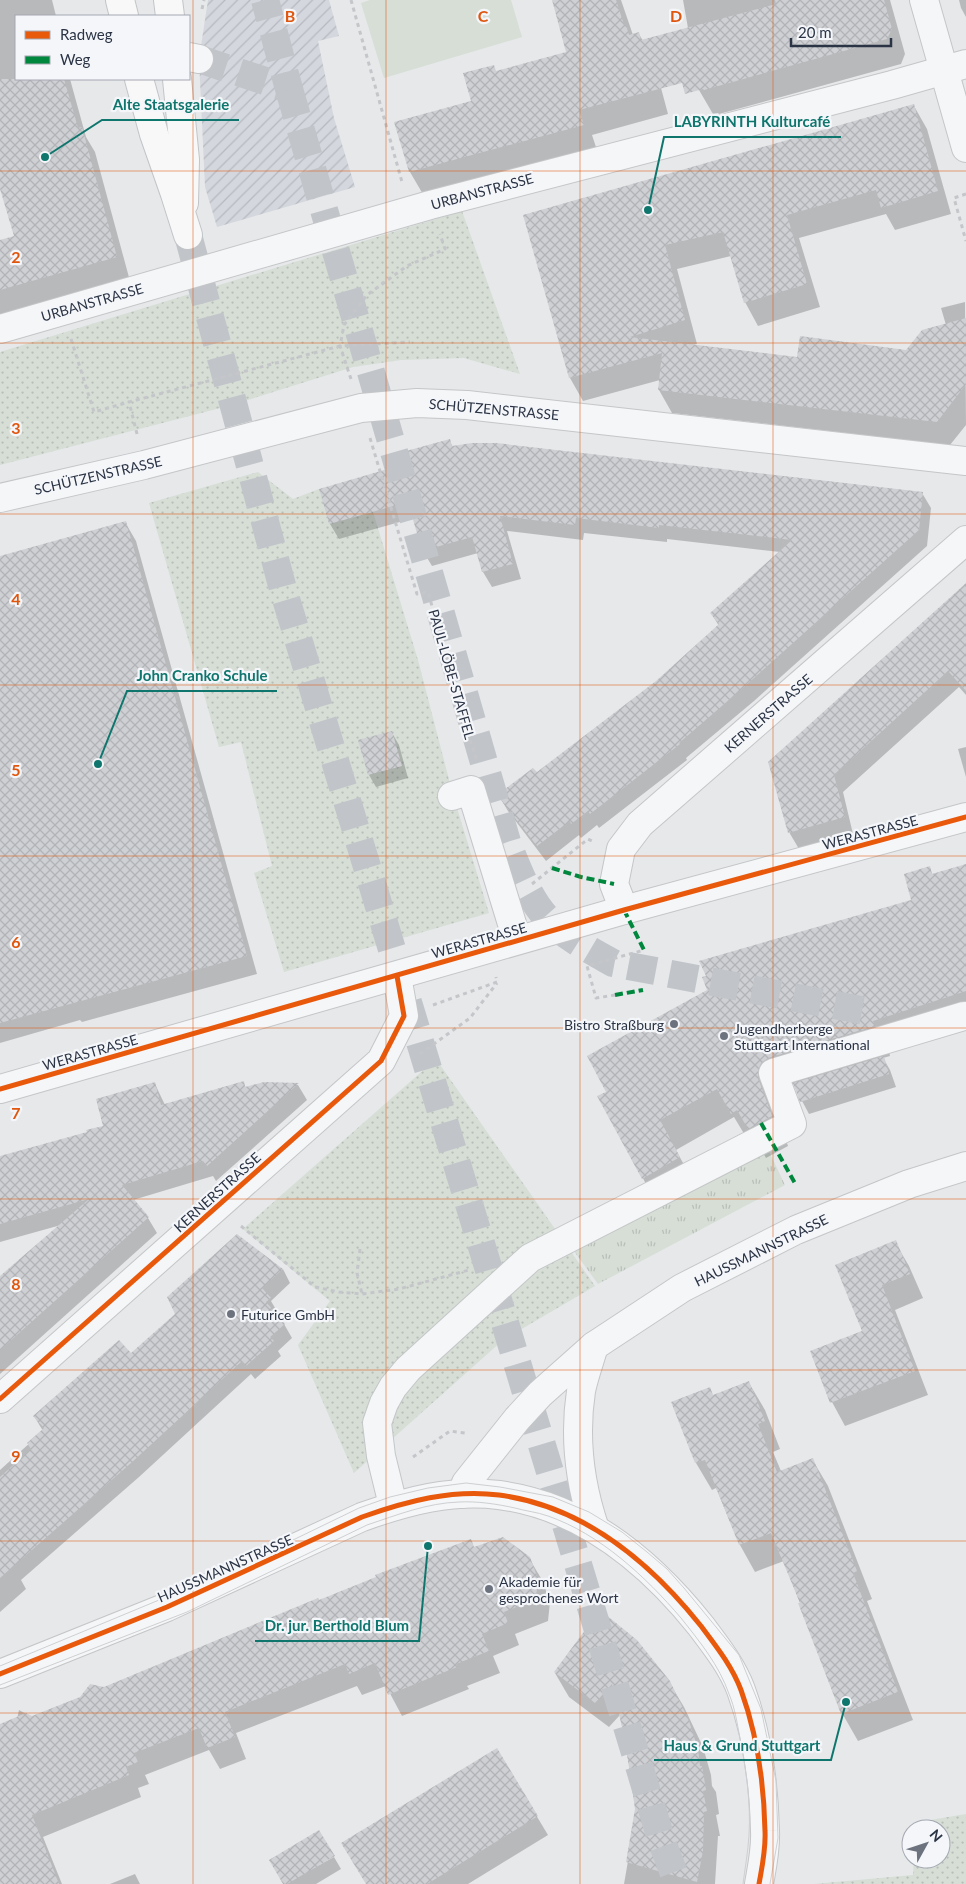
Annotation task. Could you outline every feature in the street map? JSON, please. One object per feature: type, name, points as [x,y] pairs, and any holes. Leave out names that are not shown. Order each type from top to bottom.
[{"type":"main road","points":[[120,0],[124,15]]},
{"type":"main road","points":[[168,0],[170,15]]},
{"type":"main road","points":[[139,80],[154,134],[186,230],[185,160],[177,80]]},
{"type":"street","points":[[131,0],[137,15]]},
{"type":"street","points":[[924,0],[955,67],[966,148]]},
{"type":"street","name":"URBANSTRASSE","points":[[0,329],[430,205],[955,67]]},
{"type":"street","name":"SCHÜTZENSTRASSE","points":[[0,498],[144,465],[360,408],[417,403],[467,405],[966,461]]},
{"type":"street","name":"KERNERSTRASSE","points":[[624,910],[614,884],[621,849],[640,824],[966,540]]},
{"type":"street","points":[[452,796],[471,790],[517,940]]},
{"type":"street","name":"WERASTRASSE","points":[[0,1089],[517,940],[966,817]]},
{"type":"street","name":"KERNERSTRASSE","points":[[0,1400],[381,1061],[404,1016],[397,976]]},
{"type":"street","points":[[393,1505],[381,1456],[377,1423],[384,1403],[393,1387],[408,1369],[530,1258],[792,1124],[773,1072],[964,1016]]},
{"type":"street","name":"HAUSSMANNSTRASSE","points":[[0,1674],[167,1607],[362,1516],[393,1505],[430,1496],[462,1494],[466,1483],[517,1419],[540,1394],[594,1346],[682,1288],[796,1230],[909,1184],[966,1166]]},
{"type":"street","points":[[594,1346],[582,1390],[578,1442],[583,1490],[594,1529]]},
{"type":"street","points":[[462,1494],[500,1495],[550,1508],[575,1518],[594,1529],[638,1559],[669,1590],[716,1645],[728,1662],[736,1680],[753,1733],[762,1781],[765,1833],[759,1884]]},
{"type":"path","points":[[351,0],[402,184]]},
{"type":"path","points":[[966,194],[954,198],[966,241]]},
{"type":"path","points":[[360,408],[340,346],[344,324],[367,295],[406,266],[445,249],[430,205]]},
{"type":"path","points":[[78,362],[94,412],[340,346],[410,342]]},
{"type":"path","points":[[128,402],[144,465]]},
{"type":"path","points":[[615,995],[596,998],[587,966],[644,950]]},
{"type":"path","points":[[381,1061],[416,1057],[470,1018],[497,982]]},
{"type":"path","points":[[218,1206],[315,1287],[362,1294],[400,1289],[479,1267],[495,1267],[507,1279]]},
{"type":"path","points":[[360,1249],[357,1273],[362,1294]]},
{"type":"shaded area","points":[[208,0],[329,0],[339,36],[318,41],[334,118],[355,187],[217,227],[205,187],[199,59]]},
{"type":"green space","points":[[370,0],[511,0],[522,37],[384,78],[361,3]]},
{"type":"green space","points":[[462,211],[520,374],[464,358],[401,360],[353,367],[232,405],[0,465],[0,352]]},
{"type":"green space","points":[[258,472],[293,499],[319,489],[329,524],[373,512],[418,660],[453,795],[489,913],[284,972],[254,873],[272,866],[241,742],[219,747],[149,503]]},
{"type":"green space","points":[[436,1059],[595,1286],[503,1340],[354,1473],[298,1345],[330,1301],[243,1229]]},
{"type":"green space","points":[[764,1141],[785,1185],[598,1284],[568,1243]]},
{"type":"green space","points":[[966,1814],[966,1884],[814,1884],[913,1875],[913,1869],[951,1869],[951,1819],[937,1819]]},
{"type":"building","points":[[552,0],[616,0],[629,35],[639,32],[641,40],[776,4],[775,0],[884,0],[892,29],[887,39],[704,90],[685,94],[682,83],[579,110],[584,125],[409,172],[394,122],[471,101],[463,73],[494,65],[496,71],[566,52]]},
{"type":"building","points":[[0,79],[64,80],[78,128],[82,127],[117,257],[0,290],[0,240],[14,236],[0,189]]},
{"type":"building","points":[[914,104],[938,191],[881,208],[876,190],[787,215],[807,284],[744,303],[723,232],[665,245],[685,320],[630,337],[797,357],[800,336],[906,350],[922,330],[966,318],[966,384],[937,422],[658,390],[662,353],[569,378],[523,215]]},
{"type":"building","points":[[450,439],[452,446],[472,443],[496,443],[923,492],[919,530],[680,744],[590,814],[588,811],[571,824],[570,821],[537,846],[497,795],[533,768],[537,772],[656,681],[719,624],[710,613],[792,540],[659,525],[659,528],[576,518],[575,525],[500,516],[513,564],[482,572],[472,537],[422,551],[408,502],[329,524],[319,489],[398,466],[395,454]]},
{"type":"building","points":[[126,521],[247,956],[0,1023],[0,556]]},
{"type":"building","points":[[966,583],[966,691],[948,671],[834,775],[845,817],[788,833],[768,762]]},
{"type":"building","points":[[392,731],[402,766],[368,775],[358,740]]},
{"type":"building","name":"Jugendherberge Stuttgart International","points":[[966,864],[966,991],[873,1021],[875,1026],[768,1058],[761,1063],[758,1078],[772,1116],[748,1129],[737,1110],[731,1114],[717,1089],[660,1120],[680,1157],[642,1179],[597,1096],[606,1092],[587,1056],[707,990],[702,977],[706,976],[699,961],[911,900],[904,874],[930,866],[932,874]]},
{"type":"building","points":[[884,1056],[889,1074],[800,1102],[793,1083]]},
{"type":"building","points":[[244,1081],[245,1087],[264,1082],[299,1083],[207,1166],[203,1161],[122,1185],[149,1217],[0,1350],[0,1276],[89,1199],[0,1224],[0,1156],[103,1126],[96,1099],[155,1082],[161,1105]]},
{"type":"building","points":[[237,1234],[283,1269],[262,1288],[271,1298],[266,1302],[285,1324],[270,1337],[274,1341],[246,1366],[242,1361],[131,1463],[0,1578],[0,1477],[31,1449],[27,1443],[44,1428],[33,1416],[119,1340],[131,1353],[175,1314],[167,1297]]},
{"type":"building","points":[[896,1240],[910,1274],[882,1285],[915,1371],[830,1403],[810,1351],[862,1331],[835,1265]]},
{"type":"building","points":[[749,1381],[765,1421],[758,1424],[777,1472],[813,1458],[857,1571],[853,1573],[898,1692],[841,1714],[798,1603],[800,1603],[771,1533],[739,1545],[705,1460],[695,1463],[671,1402],[710,1387],[713,1395]]},
{"type":"building","points":[[503,1537],[530,1557],[538,1579],[536,1599],[504,1612],[508,1623],[482,1634],[489,1651],[456,1664],[457,1667],[388,1695],[375,1663],[349,1674],[345,1664],[225,1712],[235,1737],[207,1748],[199,1728],[134,1753],[138,1762],[126,1767],[129,1775],[32,1815],[59,1884],[0,1884],[0,1724],[26,1713],[32,1716],[80,1697],[90,1684],[104,1687],[318,1598],[319,1600],[376,1577],[375,1575],[471,1539],[474,1547]]},
{"type":"building","points":[[600,1610],[637,1640],[670,1681],[689,1721],[698,1749],[706,1790],[703,1791],[707,1811],[704,1812],[703,1851],[697,1882],[626,1862],[635,1809],[625,1740],[612,1684],[595,1703],[554,1672]]},
{"type":"building","points":[[497,1748],[538,1816],[427,1884],[366,1884],[341,1843]]},
{"type":"building","points":[[319,1830],[335,1856],[287,1884],[283,1884],[269,1860]]},
{"type":"tunnel","points":[[199,59],[289,89],[265,0]]},
{"type":"tunnel","points":[[289,89],[507,842],[534,900],[546,917],[561,931],[613,963],[866,1011]]},
{"type":"tunnel","points":[[188,235],[283,589],[662,1842],[678,1884]]},
{"type":"tram line","points":[[0,1666],[229,1571],[359,1508],[390,1497],[428,1488],[466,1483],[553,1497],[589,1512],[622,1532],[647,1552],[667,1569],[684,1588],[739,1655],[761,1709],[776,1781],[778,1838],[770,1884]]},
{"type":"tram line","points":[[0,1685],[187,1612],[367,1525],[401,1514],[424,1507],[466,1502],[494,1504],[540,1513],[586,1534],[604,1545],[637,1572],[681,1618],[720,1673],[734,1710],[747,1786],[749,1835],[743,1884]]},
{"type":"marked path","points":[[552,868],[614,884]]},
{"type":"marked path","points":[[624,910],[644,950]]},
{"type":"marked path","points":[[615,995],[643,990]]},
{"type":"marked path","points":[[761,1123],[796,1185]]},
{"type":"cycle path","points":[[0,1089],[624,910],[966,817]]},
{"type":"cycle path","points":[[0,1399],[381,1061],[404,1016],[397,976]]},
{"type":"cycle path","points":[[0,1674],[167,1607],[362,1517],[379,1511],[413,1501],[447,1495],[499,1495],[530,1501],[559,1511],[586,1524],[637,1559],[681,1602],[728,1664],[747,1707],[761,1777],[765,1838],[764,1858],[759,1884]]},
{"type":"place","name":"Alte Staatsgalerie","points":[[45,157]]},
{"type":"place","name":"LABYRINTH Kulturcafé","points":[[648,210]]},
{"type":"place","name":"John Cranko Schule","points":[[98,764]]},
{"type":"place","name":"Bistro Straßburg","points":[[674,1024]]},
{"type":"place","name":"Jugendherberge Stuttgart International","points":[[724,1036]]},
{"type":"place","name":"Futurice GmbH","points":[[231,1314]]},
{"type":"place","name":"Dr. jur. Berthold Blum","points":[[428,1546]]},
{"type":"place","name":"Akademie für gesprochenes Wort","points":[[489,1589]]},
{"type":"place","name":"Haus & Grund Stuttgart","points":[[846,1702]]}]
